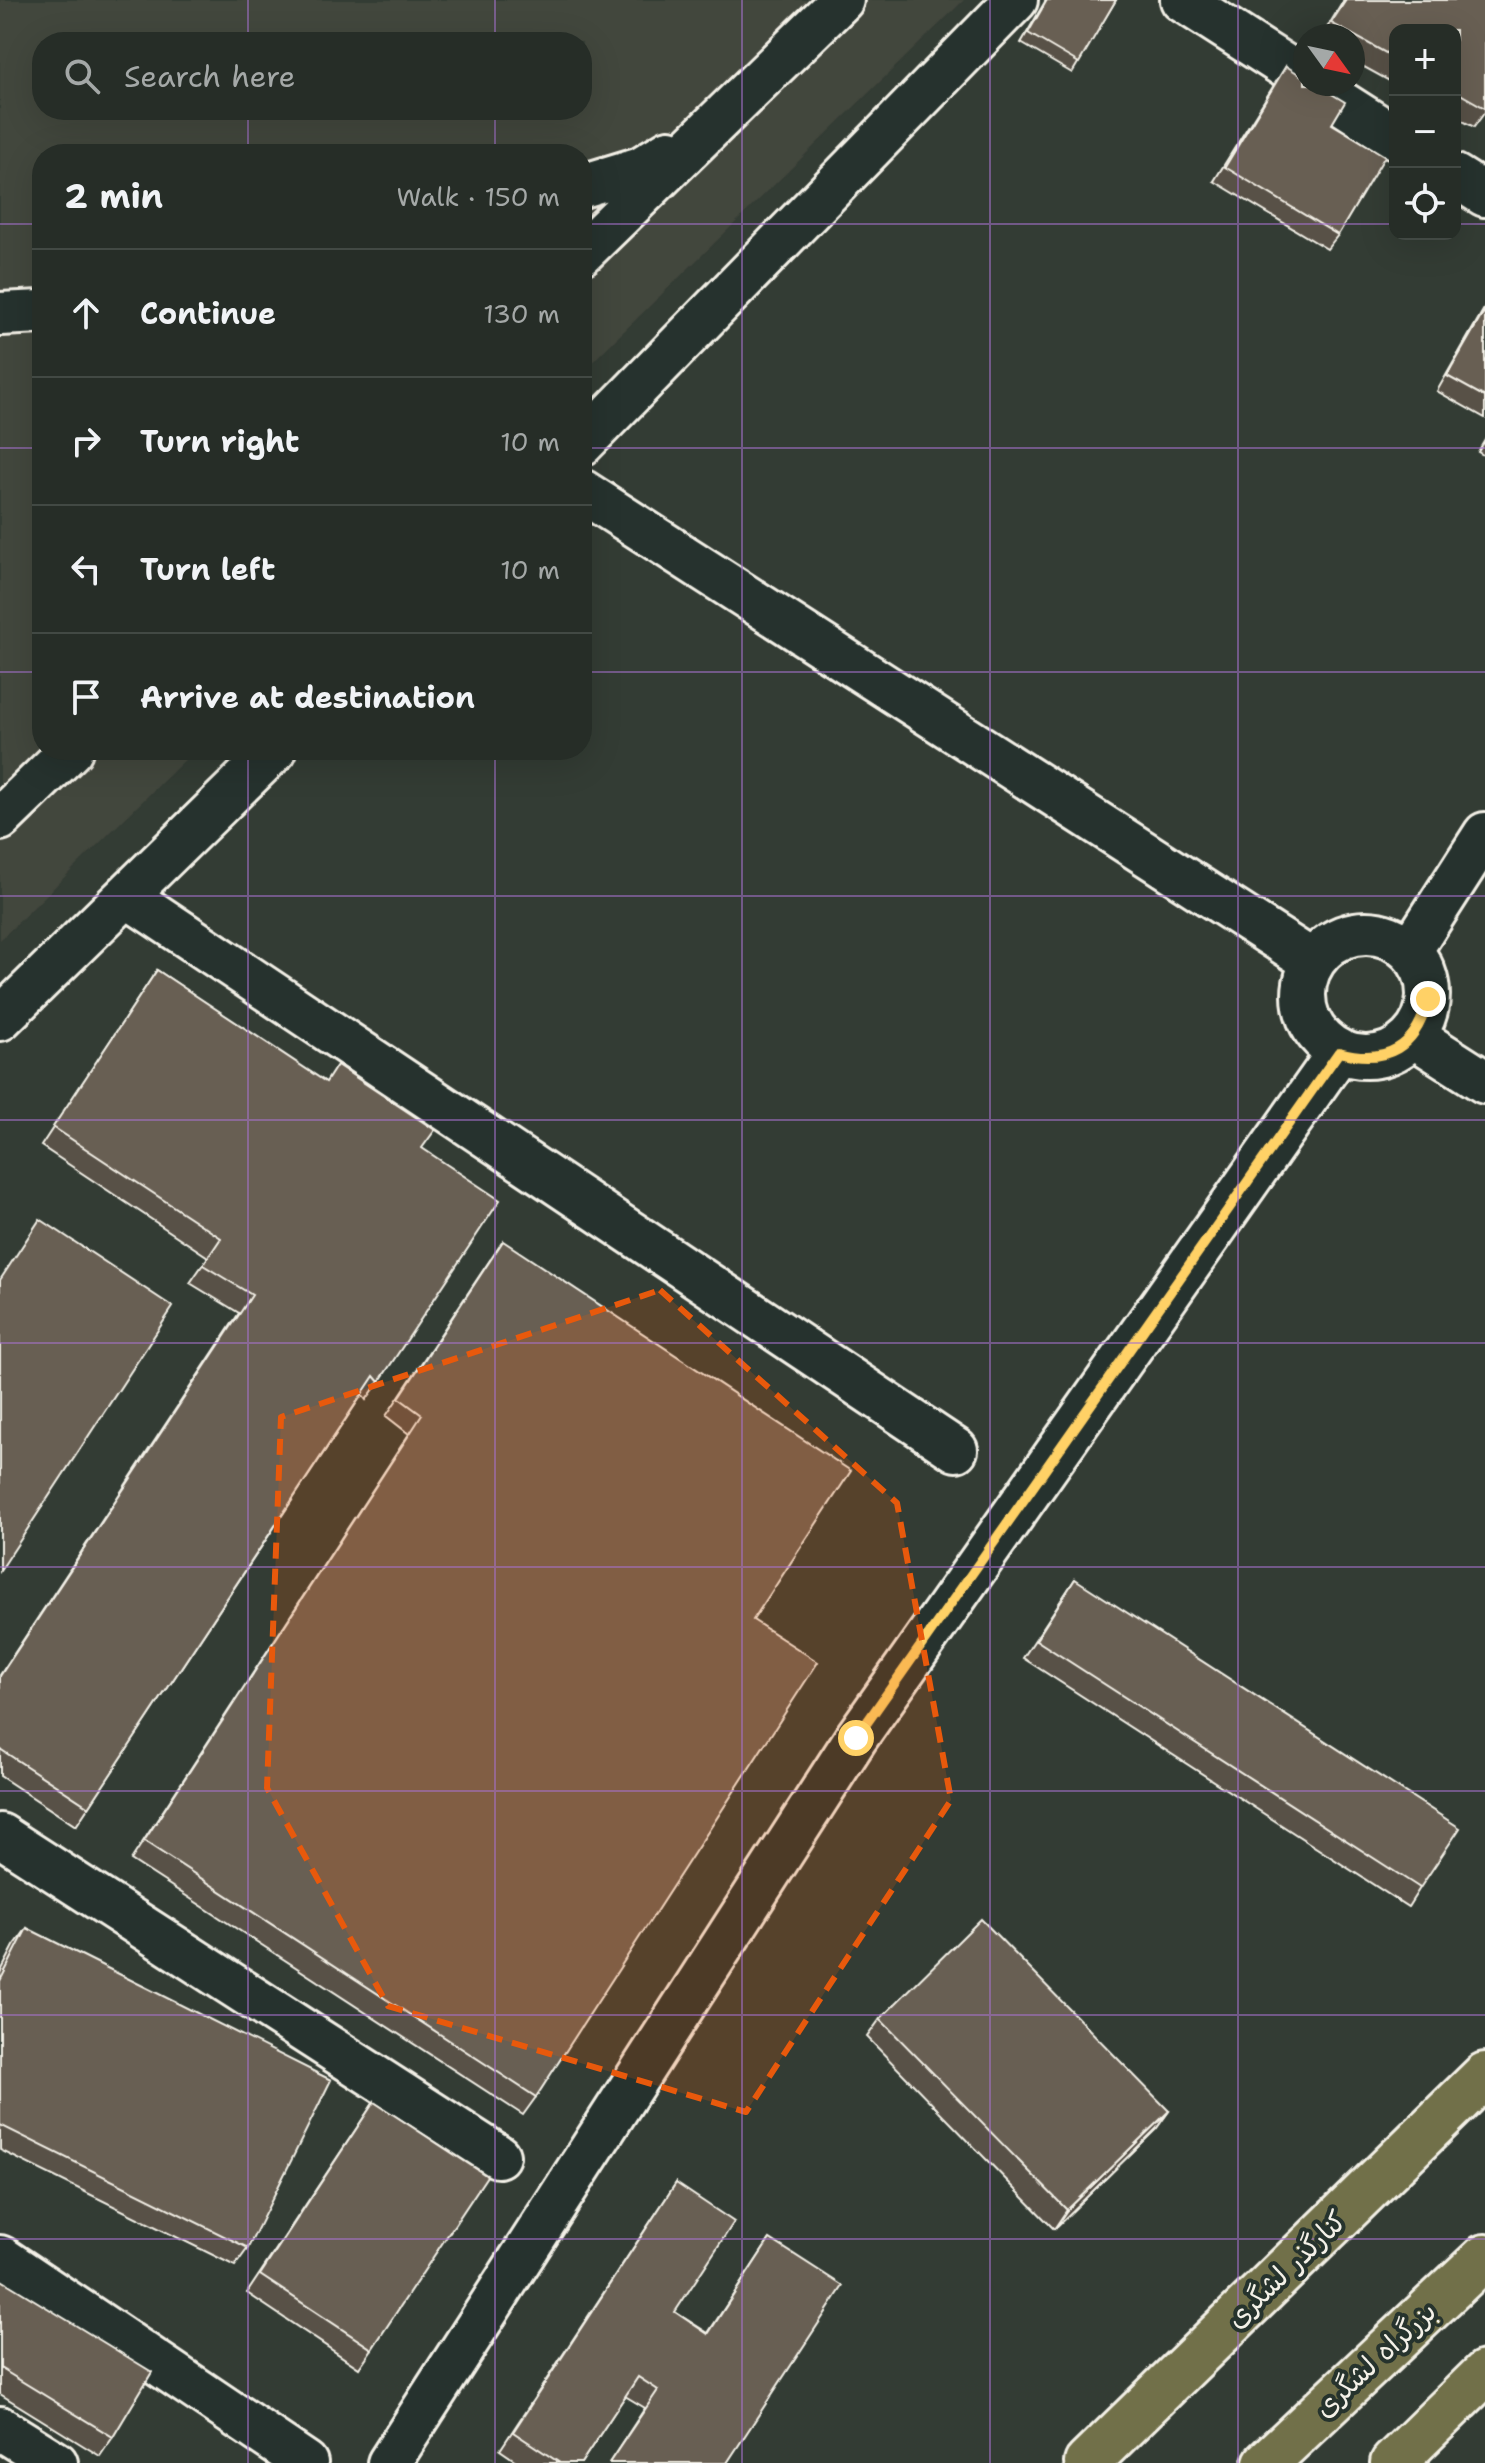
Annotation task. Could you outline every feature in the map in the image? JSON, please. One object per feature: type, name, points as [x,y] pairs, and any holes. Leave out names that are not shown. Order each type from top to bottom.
[{"type":"main road","name":"کنارگذر لشگری","points":[[1087,2463],[1485,2075]]},
{"type":"main road","name":"بزرگراه لشگری","points":[[1266,2463],[1485,2257]]},
{"type":"main road","points":[[1393,2463],[1485,2373]]},
{"type":"main road","points":[[1435,2463],[1485,2398]]},
{"type":"lane","points":[[592,243],[842,0]]},
{"type":"lane","points":[[592,434],[1016,0]]},
{"type":"lane","points":[[1182,0],[1293,71]]},
{"type":"lane","points":[[1331,96],[1389,133]]},
{"type":"lane","points":[[592,183],[641,168],[720,119]]},
{"type":"lane","points":[[1461,180],[1485,195]]},
{"type":"lane","points":[[0,314],[32,312]]},
{"type":"lane","points":[[592,497],[1312,961]]},
{"type":"lane","points":[[0,819],[61,760]]},
{"type":"lane","points":[[0,1019],[265,760]]},
{"type":"lane","points":[[1410,951],[1485,834]]},
{"type":"lane","points":[[127,896],[956,1450]]},
{"type":"lane","points":[[1366,932],[1387,935],[1410,951],[1419,961],[1427,979],[1428,999],[1424,1019],[1413,1036],[1398,1049],[1379,1056],[1359,1057],[1339,1052],[1322,1040],[1310,1023],[1303,1002],[1305,981],[1312,961],[1327,945],[1345,935],[1366,932]]},
{"type":"lane","points":[[1413,1036],[1485,1082]]},
{"type":"lane","points":[[389,2463],[856,1738],[1339,1052]]},
{"type":"lane","points":[[0,1835],[498,2156]]},
{"type":"lane","points":[[0,2257],[306,2463]]},
{"type":"lane","points":[[0,2428],[56,2463]]},
{"type":"highlighted area","points":[[660,1290],[897,1503],[951,1800],[746,2112],[388,2006],[267,1788],[281,1417]]},
{"type":"shaded area","points":[[0,0],[964,0],[592,362],[592,144],[32,144],[32,760],[185,760],[0,940]]},
{"type":"building","points":[[1047,0],[1116,0],[1079,63],[1028,33]]},
{"type":"building","points":[[1346,0],[1485,0],[1485,108],[1461,94],[1461,24],[1389,24],[1389,55],[1365,42],[1365,24],[1331,23]]},
{"type":"building","points":[[1286,66],[1293,70],[1293,96],[1335,96],[1345,102],[1332,124],[1385,156],[1338,235],[1225,167]]},
{"type":"building","points":[[1485,310],[1485,397],[1447,376]]},
{"type":"building","points":[[157,970],[326,1082],[337,1065],[435,1130],[422,1148],[500,1200],[379,1382],[374,1376],[89,1807],[0,1749],[0,1676],[252,1295],[203,1265],[221,1238],[53,1127]]},
{"type":"building","points":[[40,1219],[173,1307],[0,1571],[0,1280]]},
{"type":"building","points":[[503,1241],[851,1471],[753,1620],[818,1662],[536,2097],[144,1841],[422,1415],[399,1398]]},
{"type":"building","points":[[1075,1579],[1460,1828],[1420,1888],[1036,1640]]},
{"type":"building","points":[[981,1919],[1169,2111],[1067,2210],[880,2019]]},
{"type":"building","points":[[27,1928],[331,2080],[248,2248],[0,2125],[0,1981]]},
{"type":"building","points":[[374,2102],[487,2176],[372,2349],[260,2275]]},
{"type":"building","points":[[676,2183],[734,2222],[675,2312],[708,2334],[770,2239],[843,2286],[727,2463],[609,2463],[658,2390],[638,2377],[581,2463],[560,2463],[513,2432]]},
{"type":"building","points":[[0,2279],[152,2372],[113,2437],[0,2368]]},
{"type":"route","points":[[856,1738],[1339,1052],[1359,1057],[1379,1056],[1398,1049],[1413,1036],[1424,1019],[1428,999]]}]
